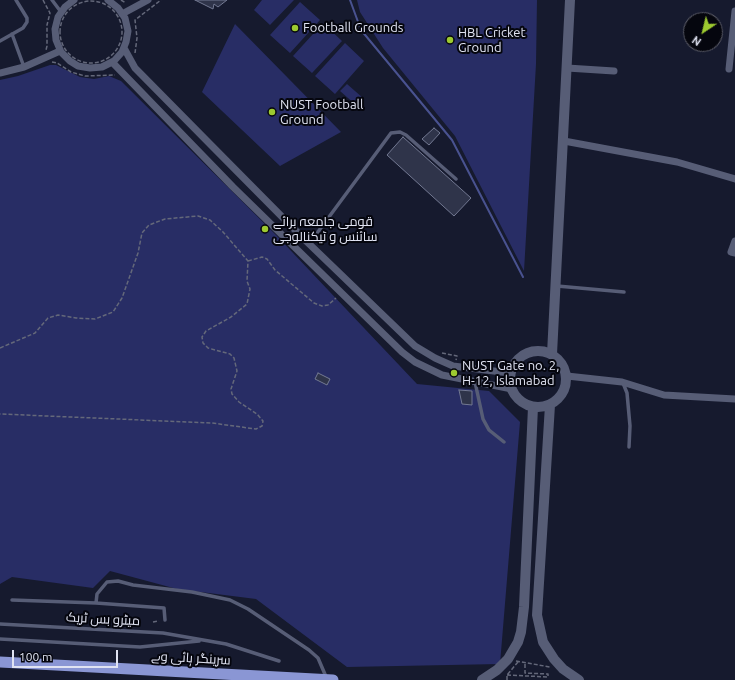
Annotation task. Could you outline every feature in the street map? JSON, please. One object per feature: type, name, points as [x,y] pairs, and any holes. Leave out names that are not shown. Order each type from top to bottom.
[{"type":"highway","name":"سرینگر ہائی وے","points":[[0,662],[333,680]]},
{"type":"main road","points":[[552,354],[570,0]]},
{"type":"main road","points":[[544,351],[559,359],[567,376],[563,393],[550,405],[533,407],[520,400],[512,389],[510,373],[517,360],[528,352],[544,351]]},
{"type":"main road","points":[[550,405],[537,615],[543,642],[563,670],[579,680]]},
{"type":"main road","points":[[482,680],[513,660],[518,642],[524,607],[533,407]]},
{"type":"street","points":[[74,0],[61,12],[55,31],[56,42],[60,51],[70,61],[84,68],[98,68],[112,62],[124,48],[128,31],[122,14],[116,6],[108,0]]},
{"type":"street","points":[[122,14],[148,0]]},
{"type":"street","points":[[729,69],[735,11]]},
{"type":"street","points":[[124,48],[135,68],[309,244],[416,346],[435,358],[456,366],[510,373]]},
{"type":"street","points":[[0,73],[24,67],[60,51]]},
{"type":"street","points":[[112,62],[200,154],[341,294],[402,352],[416,362],[442,375],[512,389]]},
{"type":"street","points":[[567,68],[614,71]]},
{"type":"street","points":[[564,141],[678,162],[735,179]]},
{"type":"street","points":[[295,247],[303,238]]},
{"type":"street","points":[[735,241],[732,252],[735,253]]},
{"type":"street","points":[[567,376],[622,382],[664,395],[735,399]]},
{"type":"lane","points":[[0,41],[23,28],[27,22],[27,18],[16,0]]},
{"type":"lane","points":[[52,0],[61,12]]},
{"type":"lane","points":[[12,34],[24,67]]},
{"type":"lane","points":[[309,244],[391,133],[400,132],[406,135],[456,179]]},
{"type":"lane","points":[[556,286],[624,292]]},
{"type":"lane","points":[[475,382],[483,419],[489,430],[504,442]]},
{"type":"lane","points":[[622,382],[627,393],[630,426],[629,447]]},
{"type":"lane","points":[[96,603],[98,594],[107,582],[118,581],[133,585],[192,592],[230,600],[248,609],[309,650],[318,658],[327,680]]},
{"type":"lane","points":[[12,600],[96,603],[164,608],[165,620]]},
{"type":"lane","name":"میٹرو بس ٹریک","points":[[0,624],[163,633],[226,644],[279,661]]},
{"type":"lane","name":"میٹرو بس ٹریک","points":[[0,639],[140,647],[204,640]]},
{"type":"path","points":[[43,0],[50,13],[47,25],[47,46],[45,51]]},
{"type":"path","points":[[135,56],[137,38],[135,20],[161,0]]},
{"type":"path","points":[[89,1],[99,2],[108,6],[115,12],[120,20],[122,30],[121,39],[111,56],[98,62],[83,62],[74,58],[67,52],[62,43],[60,34],[61,24],[65,15],[71,8],[79,3],[89,1]]},
{"type":"path","points":[[46,64],[52,62],[58,63],[71,72],[85,76],[108,74],[118,76]]},
{"type":"path","points":[[0,348],[35,333],[48,318],[58,315],[95,319],[112,312],[122,298],[138,253],[142,234],[149,225],[165,219],[198,216],[210,220],[224,232],[248,261],[247,281],[250,289],[247,304],[231,317],[206,331],[202,337],[203,343],[208,348],[230,354],[234,358],[237,371],[231,389],[232,394],[239,402],[257,414],[263,422],[262,426],[256,429],[212,423],[0,414]]},
{"type":"path","points":[[248,261],[262,258],[266,259],[275,270],[302,295],[322,306],[328,305],[341,294]]},
{"type":"path","points":[[439,352],[457,356],[456,366]]},
{"type":"path","points":[[153,622],[165,620]]},
{"type":"path","points":[[507,680],[507,675],[513,660],[563,670]]},
{"type":"path","points":[[507,675],[548,677],[548,674],[525,673],[525,662]]},
{"type":"shaded area","points":[[262,0],[294,0],[270,25],[254,10]]},
{"type":"shaded area","points":[[357,0],[537,0],[536,64],[524,271],[455,136],[383,48],[360,12]]},
{"type":"shaded area","name":"Football Grounds","points":[[300,2],[320,20],[290,53],[270,35]]},
{"type":"shaded area","name":"Football Grounds","points":[[323,23],[342,41],[312,73],[293,56]]},
{"type":"shaded area","name":"NUST Football Ground","points":[[235,24],[341,132],[280,166],[202,92]]},
{"type":"shaded area","name":"Football Grounds","points":[[345,43],[364,61],[335,94],[315,76]]},
{"type":"shaded area","points":[[50,65],[56,65],[80,77],[94,79],[109,76],[121,81],[276,235],[417,384],[489,391],[520,422],[500,664],[347,667],[256,599],[177,589],[110,571],[93,588],[12,577],[0,584],[0,80],[18,76]]},
{"type":"shaded area","points":[[347,84],[363,98],[356,105],[340,91]]},
{"type":"building","points":[[195,0],[227,0],[218,7],[214,4],[213,9]]},
{"type":"building","points":[[434,128],[440,133],[429,145],[422,139]]},
{"type":"building","points":[[403,137],[471,198],[454,216],[387,155]]},
{"type":"building","points":[[318,373],[330,379],[327,385],[315,379]]},
{"type":"building","points":[[459,390],[472,391],[472,405],[462,404]]},
{"type":"waterway","points":[[350,0],[361,30],[452,140],[523,277]]},
{"type":"place","name":"Football Grounds","points":[[295,28]]},
{"type":"place","name":"HBL Cricket Ground","points":[[450,40]]},
{"type":"place","name":"NUST Football Ground","points":[[272,112]]},
{"type":"place","name":"قومی جامعہ برائے سائنس و ٹیکنالوجی","points":[[265,229]]},
{"type":"place","name":"NUST Gate no. 2, H-12, Islamabad","points":[[454,373]]}]
